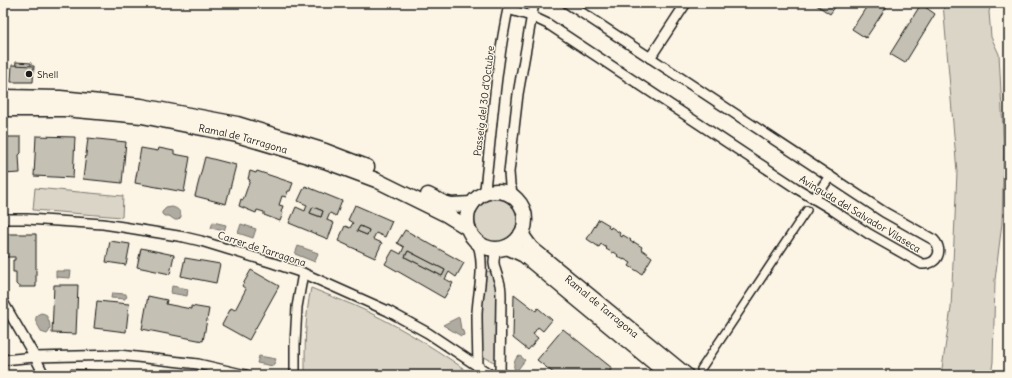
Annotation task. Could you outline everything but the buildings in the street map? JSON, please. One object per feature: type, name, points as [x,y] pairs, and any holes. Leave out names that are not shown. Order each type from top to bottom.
[{"type":"main road","name":"Ramal de Tarragona","points":[[3,97],[60,98],[141,106],[237,124],[325,151],[380,172],[444,203],[451,205],[476,200]]},
{"type":"main road","name":"Ramal de Tarragona","points":[[3,109],[64,108],[142,116],[237,135],[325,161],[376,180],[446,215],[468,228]]},
{"type":"main road","points":[[498,191],[504,192],[514,198],[520,204],[525,219],[521,234],[512,244],[502,248],[490,249],[477,242],[471,236],[468,228],[467,216],[476,200],[492,192],[498,191]]},
{"type":"main road","name":"Ramal de Tarragona","points":[[521,234],[532,248],[686,375]]},
{"type":"main road","name":"Ramal de Tarragona","points":[[502,248],[524,255],[669,375]]},
{"type":"street","points":[[514,198],[510,185],[509,172],[518,94],[534,3]]},
{"type":"street","name":"Avinguda del Salvador Vilaseca","points":[[531,16],[548,24],[796,188],[869,234],[922,264],[930,263],[936,259],[939,249],[934,240],[884,212],[567,3]]},
{"type":"street","points":[[650,58],[686,3]]},
{"type":"street","name":"Passeig del 30 d'Octubre","points":[[476,200],[485,189],[494,101],[503,31],[508,6],[531,16]]},
{"type":"street","points":[[814,199],[830,176]]},
{"type":"street","points":[[701,369],[807,210]]},
{"type":"street","name":"Carrer de Tarragona","points":[[3,219],[28,219],[102,224],[184,237],[303,273],[388,311],[428,333],[491,375]]},
{"type":"street","points":[[477,242],[481,264],[478,313],[478,375]]},
{"type":"street","points":[[500,375],[501,297],[499,280],[494,265],[494,255],[502,248]]},
{"type":"street","points":[[294,375],[297,307],[303,273]]},
{"type":"street","points":[[3,302],[44,375]]},
{"type":"street","points":[[3,360],[35,357],[119,355],[198,364],[246,375]]},
{"type":"shaded area","points":[[943,3],[991,3],[989,12],[991,37],[999,54],[1004,149],[1002,223],[995,280],[993,362],[991,375],[941,375],[951,308],[957,172]]},
{"type":"shaded area","points":[[35,188],[123,196],[122,217],[33,210]]},
{"type":"shaded area","points":[[491,198],[499,198],[511,204],[517,216],[517,224],[511,236],[499,242],[491,242],[479,236],[473,224],[473,216],[479,204]]},
{"type":"shaded area","points":[[172,207],[177,209],[180,213],[181,217],[178,220],[162,214],[166,208]]},
{"type":"shaded area","points":[[213,222],[226,225],[224,231],[211,228]]},
{"type":"shaded area","points":[[241,224],[256,229],[253,238],[238,233]]},
{"type":"shaded area","points":[[298,246],[318,253],[315,262],[295,254]]},
{"type":"shaded area","points":[[56,271],[71,271],[70,278],[56,277]]},
{"type":"shaded area","points":[[483,271],[492,273],[497,281],[498,364],[480,355]]},
{"type":"shaded area","points":[[172,286],[188,289],[187,296],[171,293]]},
{"type":"shaded area","points":[[311,288],[348,303],[410,334],[463,368],[463,375],[305,375],[306,320]]},
{"type":"shaded area","points":[[112,293],[126,294],[127,297],[125,299],[111,298]]},
{"type":"shaded area","points":[[41,313],[45,314],[49,321],[50,329],[47,334],[41,332],[36,322],[37,315]]},
{"type":"shaded area","points":[[459,317],[461,329],[464,335],[461,336],[443,325]]},
{"type":"shaded area","points":[[259,356],[276,359],[273,366],[257,363]]},
{"type":"shaded area","points":[[520,356],[525,360],[516,372],[514,362],[517,357]]},
{"type":"place","name":"Shell","points":[[29,74]]}]
